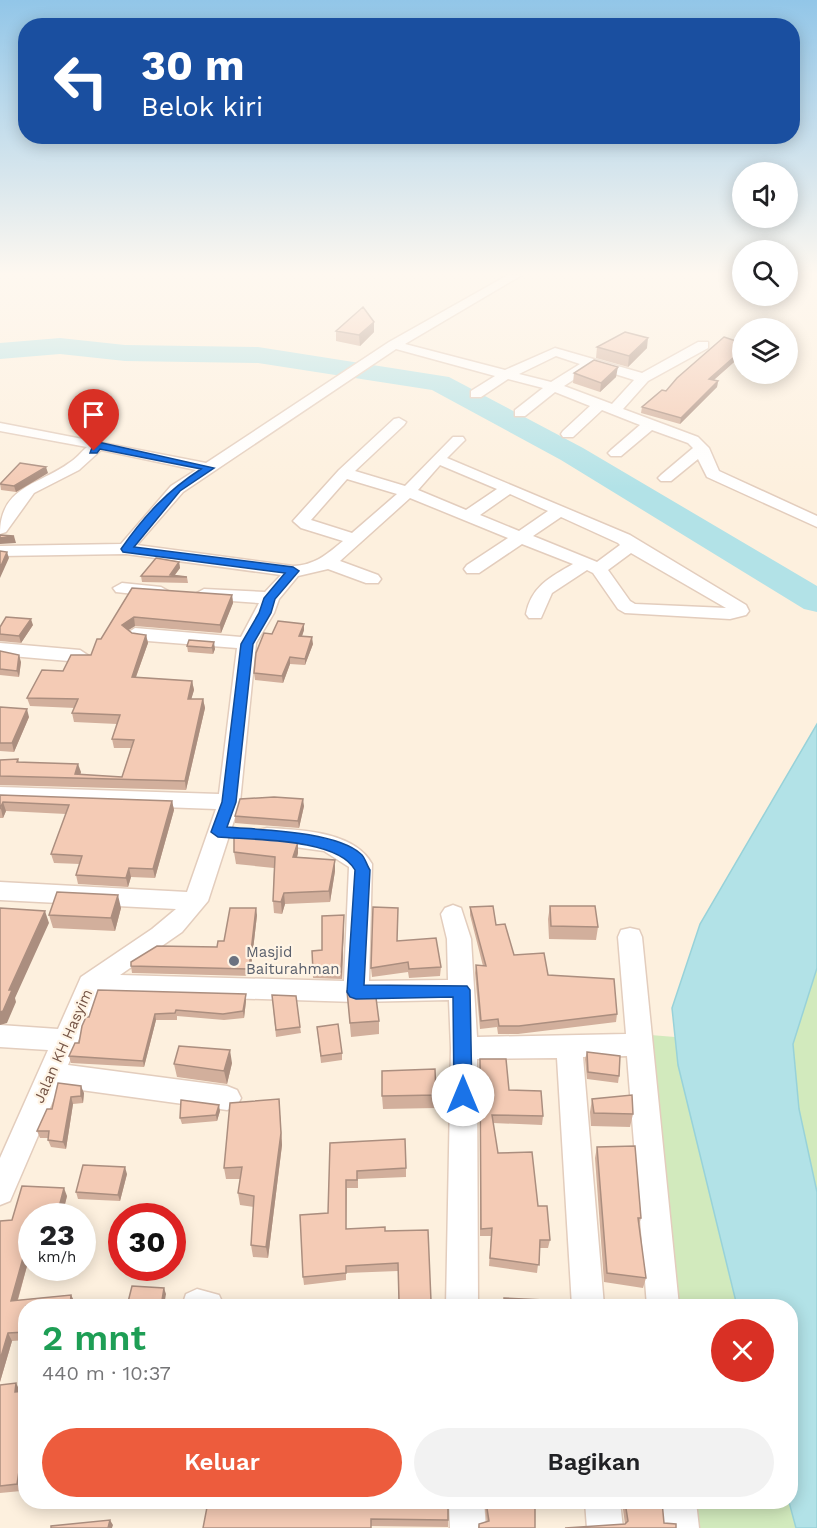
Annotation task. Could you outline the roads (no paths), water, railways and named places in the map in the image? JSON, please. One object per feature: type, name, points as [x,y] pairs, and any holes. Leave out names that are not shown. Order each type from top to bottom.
[{"type":"street","points":[[126,549],[144,525],[177,489],[392,346]]},
{"type":"street","points":[[399,346],[553,387],[693,440],[702,447],[712,474],[817,522]]},
{"type":"street","points":[[568,434],[643,378],[701,346]]},
{"type":"street","points":[[476,394],[505,375],[555,352],[643,378]]},
{"type":"street","points":[[520,414],[553,387],[592,362]]},
{"type":"street","points":[[357,540],[301,522],[344,473],[399,422]]},
{"type":"street","points":[[616,453],[651,423]]},
{"type":"street","points":[[0,427],[209,468]]},
{"type":"street","points":[[0,551],[126,549],[293,571],[310,570],[328,563],[357,540],[408,492],[436,459],[458,440]]},
{"type":"street","points":[[0,529],[31,487],[74,467],[98,445]]},
{"type":"street","points":[[666,477],[702,447]]},
{"type":"street","points":[[344,473],[408,492],[591,567],[624,605],[631,609],[730,614],[740,611],[618,536],[436,459]]},
{"type":"street","points":[[468,516],[509,488]]},
{"type":"street","points":[[473,569],[559,511]]},
{"type":"street","points":[[535,614],[536,600],[542,591],[630,545]]},
{"type":"street","points":[[328,563],[372,579]]},
{"type":"street","name":"Jalan KH Hasyim","points":[[0,1191],[90,984],[107,968],[166,931],[196,902],[229,802],[247,644],[265,613],[270,598],[293,571]]},
{"type":"street","points":[[122,588],[270,598]]},
{"type":"street","points":[[135,634],[247,644]]},
{"type":"street","points":[[0,649],[80,657]]},
{"type":"street","points":[[0,794],[229,802]]},
{"type":"street","points":[[218,832],[298,838],[331,846],[356,858],[361,864],[356,992]]},
{"type":"street","points":[[0,891],[196,902]]},
{"type":"street","points":[[453,914],[459,939],[464,1048],[462,1299]]},
{"type":"street","points":[[630,937],[662,1299]]},
{"type":"street","points":[[90,984],[356,992],[461,990]]},
{"type":"street","points":[[0,1036],[65,1041]]},
{"type":"street","points":[[464,1048],[639,1045]]},
{"type":"street","points":[[569,1046],[587,1299]]},
{"type":"street","points":[[51,1074],[227,1098]]},
{"type":"street","points":[[467,1509],[468,1528]]},
{"type":"street","points":[[604,1509],[606,1528]]},
{"type":"street","points":[[680,1509],[681,1528]]},
{"type":"water","points":[[817,724],[817,968],[793,1044],[799,1109],[817,1192],[817,1528],[796,1528],[791,1509],[798,1509],[798,1299],[735,1299],[678,1065],[672,1008],[700,924]]},
{"type":"waterway","points":[[0,351],[56,346]]},
{"type":"waterway","points":[[63,346],[125,353],[258,355],[439,383],[572,454],[817,601]]},
{"type":"place","name":"Masjid Baiturahman","points":[[234,961]]}]
